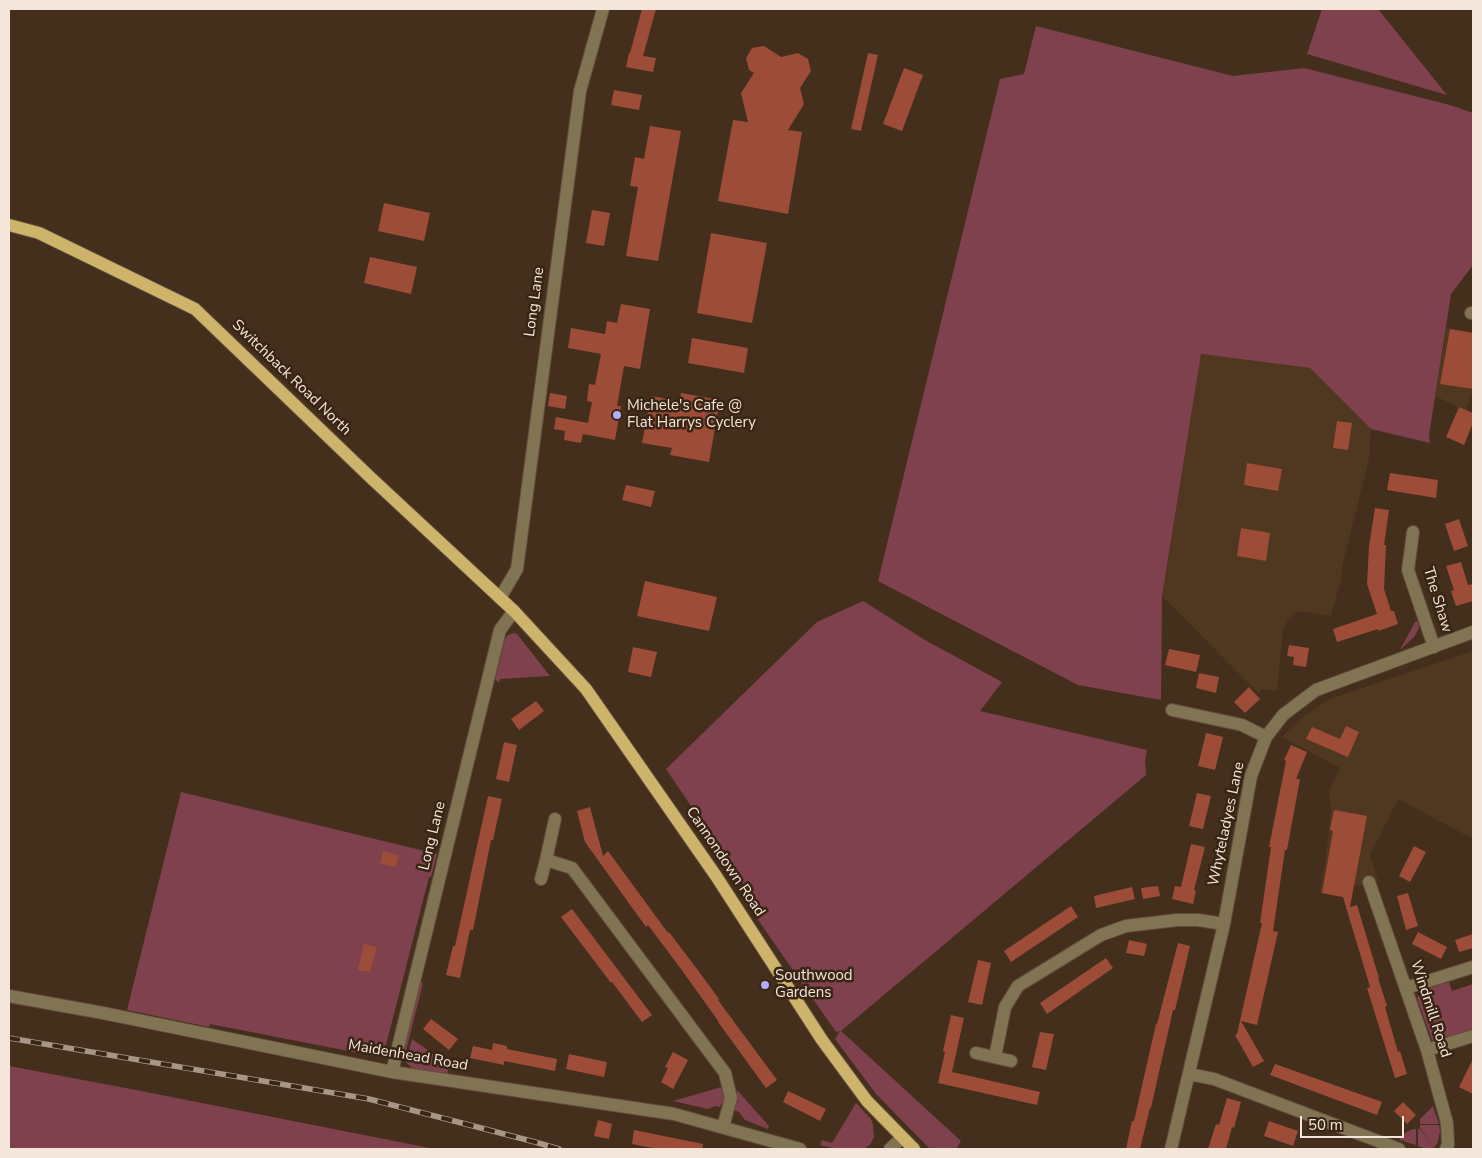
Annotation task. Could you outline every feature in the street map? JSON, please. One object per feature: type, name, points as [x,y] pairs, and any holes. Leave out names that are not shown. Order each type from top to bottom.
[{"type":"main road","name":"Switchback Road North","points":[[9,224],[39,233],[195,309],[370,477],[514,611]]},
{"type":"main road","name":"Cannondown Road","points":[[514,611],[586,689],[716,876],[822,1040],[867,1101],[902,1138]]},
{"type":"main road","points":[[902,1138],[914,1149]]},
{"type":"street","name":"Long Lane","points":[[500,598],[517,569],[580,91],[603,9]]},
{"type":"street","name":"The Shaw","points":[[1413,532],[1408,570],[1434,647]]},
{"type":"street","name":"Long Lane","points":[[392,1072],[500,630],[514,611]]},
{"type":"street","name":"Whyteladyes Lane","points":[[1171,1149],[1224,924],[1251,776],[1266,737],[1283,715],[1316,690],[1473,632]]},
{"type":"street","points":[[1172,710],[1242,725],[1266,737]]},
{"type":"street","points":[[541,879],[555,819]]},
{"type":"street","points":[[546,860],[572,868],[725,1073],[731,1098],[723,1127]]},
{"type":"street","name":"Windmill Road","points":[[1369,882],[1427,1050],[1447,1123],[1448,1145],[1446,1149]]},
{"type":"street","points":[[996,1057],[1006,1007],[1018,986],[1101,935],[1126,926],[1177,920],[1198,920],[1224,924]]},
{"type":"street","points":[[1406,988],[1473,967]]},
{"type":"street","name":"Maidenhead Road","points":[[9,996],[103,1013],[392,1072],[674,1114],[800,1149]]},
{"type":"street","points":[[1427,1050],[1473,1036]]},
{"type":"street","points":[[976,1053],[1011,1061]]},
{"type":"street","points":[[1189,1074],[1214,1079],[1399,1149]]},
{"type":"street","points":[[890,1149],[902,1138]]},
{"type":"shaded area","points":[[1322,9],[1378,9],[1447,95],[1307,54]]},
{"type":"shaded area","points":[[1036,26],[1233,76],[1304,68],[1450,105],[1473,113],[1473,265],[1451,294],[1429,435],[1430,443],[1371,429],[1310,368],[1201,354],[1162,596],[1161,700],[1078,685],[878,581],[1000,79],[1024,74]]},
{"type":"shaded area","points":[[1446,328],[1473,332],[1473,394],[1471,394],[1466,411],[1435,396]]},
{"type":"shaded area","points":[[1201,354],[1310,368],[1371,429],[1369,458],[1331,616],[1299,611],[1288,620],[1283,630],[1277,690],[1275,691],[1261,689],[1259,694],[1162,596]]},
{"type":"shaded area","points":[[863,601],[925,640],[1002,682],[980,711],[1147,750],[1145,760],[1146,775],[841,1031],[961,1141],[956,1149],[930,1149],[876,1094],[835,1039],[840,1031],[836,1032],[747,904],[753,898],[666,769],[817,622]]},
{"type":"shaded area","points":[[1418,621],[1419,628],[1414,637],[1400,650],[1415,622]]},
{"type":"shaded area","points":[[517,634],[550,676],[500,679],[499,683],[495,679],[505,639],[508,635]]},
{"type":"shaded area","points":[[1473,651],[1473,839],[1398,799],[1370,855],[1378,881],[1346,887],[1344,898],[1320,893],[1331,808],[1329,791],[1340,768],[1282,737],[1299,720],[1329,699]]},
{"type":"shaded area","points":[[181,792],[437,854],[431,877],[429,877],[384,1053],[379,1057],[210,1024],[209,1027],[127,1010]]},
{"type":"shaded area","points":[[418,982],[423,983],[405,1055],[404,1048]]},
{"type":"shaded area","points":[[1449,982],[1452,991],[1473,984],[1473,1032],[1440,1044],[1432,1040],[1417,998],[1423,990]]},
{"type":"shaded area","points":[[412,1039],[449,1065],[447,1075],[418,1071],[406,1062]]},
{"type":"shaded area","points":[[9,1066],[136,1090],[435,1149],[9,1149]]},
{"type":"shaded area","points":[[725,1086],[725,1098],[720,1107],[715,1106],[708,1109],[673,1101]]},
{"type":"shaded area","points":[[737,1090],[769,1126],[768,1129],[745,1120],[739,1112],[733,1110]]},
{"type":"shaded area","points":[[856,1103],[871,1119],[873,1125],[874,1137],[870,1145],[864,1149],[835,1149],[820,1145],[822,1140],[832,1143]]},
{"type":"shaded area","points":[[1433,1106],[1439,1124],[1420,1124],[1420,1119]]},
{"type":"shaded area","points":[[1420,1125],[1439,1125],[1438,1142],[1433,1149],[1418,1146],[1418,1129],[1433,1145],[1420,1128]]},
{"type":"shaded area","points":[[1416,1129],[1416,1145],[1399,1140],[1403,1134]]},
{"type":"building","points":[[642,9],[656,9],[643,56],[656,58],[653,72],[626,67]]},
{"type":"building","points":[[764,46],[781,57],[798,53],[808,59],[811,71],[800,88],[804,104],[788,130],[802,132],[788,214],[718,201],[733,120],[748,122],[741,93],[754,73],[749,70],[746,58],[752,48]]},
{"type":"building","points":[[868,53],[878,55],[861,131],[851,129]]},
{"type":"building","points":[[904,68],[923,75],[902,131],[883,124]]},
{"type":"building","points":[[614,90],[642,95],[639,110],[611,105]]},
{"type":"building","points":[[650,126],[681,131],[658,261],[626,256],[638,187],[630,186],[635,157],[644,159]]},
{"type":"building","points":[[384,203],[430,213],[424,241],[378,231]]},
{"type":"building","points":[[592,210],[610,213],[604,246],[586,243]]},
{"type":"building","points":[[711,233],[767,243],[752,323],[697,313]]},
{"type":"building","points":[[370,257],[417,267],[411,294],[364,283]]},
{"type":"building","points":[[621,304],[650,309],[640,369],[624,366],[617,406],[621,406],[615,440],[583,434],[581,443],[564,440],[565,431],[554,429],[556,417],[588,423],[592,402],[587,401],[589,384],[595,385],[601,354],[568,348],[571,328],[605,334],[607,321],[617,323]]},
{"type":"building","points":[[1450,329],[1473,333],[1473,389],[1440,384]]},
{"type":"building","points":[[692,338],[748,348],[744,373],[688,363]]},
{"type":"building","points":[[550,393],[567,396],[565,409],[548,406]]},
{"type":"building","points":[[681,393],[720,400],[709,462],[670,455],[672,448],[642,443],[651,396],[680,401]]},
{"type":"building","points":[[1459,407],[1473,413],[1473,423],[1464,445],[1446,437]]},
{"type":"building","points":[[1337,421],[1352,423],[1348,450],[1333,448]]},
{"type":"building","points":[[1247,463],[1282,469],[1278,491],[1244,485]]},
{"type":"building","points":[[1390,473],[1438,480],[1436,498],[1387,490]]},
{"type":"building","points":[[626,485],[655,491],[651,507],[622,500]]},
{"type":"building","points":[[1375,508],[1389,510],[1384,545],[1386,545],[1384,589],[1391,611],[1394,611],[1398,624],[1337,642],[1333,629],[1377,614],[1367,584],[1369,546]]},
{"type":"building","points":[[1459,519],[1468,546],[1454,551],[1445,524]]},
{"type":"building","points":[[1241,528],[1270,533],[1266,561],[1237,556]]},
{"type":"building","points":[[1461,562],[1468,585],[1473,584],[1473,601],[1456,606],[1451,591],[1454,590],[1446,566]]},
{"type":"building","points":[[645,581],[717,597],[709,631],[637,616]]},
{"type":"building","points":[[1289,645],[1309,648],[1306,667],[1293,665],[1294,657],[1287,656]]},
{"type":"building","points":[[633,647],[657,652],[651,677],[628,672]]},
{"type":"building","points":[[1169,649],[1200,655],[1196,672],[1165,665]]},
{"type":"building","points":[[1199,673],[1219,677],[1216,693],[1196,688]]},
{"type":"building","points":[[1249,687],[1260,699],[1245,713],[1234,702]]},
{"type":"building","points":[[536,701],[544,711],[519,730],[511,719]]},
{"type":"building","points":[[1346,726],[1359,732],[1348,757],[1306,739],[1312,727],[1340,739]]},
{"type":"building","points":[[1206,733],[1223,737],[1215,770],[1198,766]]},
{"type":"building","points":[[504,742],[517,745],[509,782],[496,779]]},
{"type":"building","points":[[1291,745],[1307,752],[1296,779],[1300,779],[1287,850],[1285,850],[1273,931],[1278,932],[1257,1025],[1241,1021],[1264,1061],[1253,1067],[1235,1035],[1237,1034],[1262,923],[1260,923],[1271,847],[1269,847],[1286,761],[1284,760]]},
{"type":"building","points":[[1197,793],[1211,796],[1203,829],[1189,826]]},
{"type":"building","points":[[488,796],[502,799],[493,840],[491,840],[473,930],[470,930],[460,978],[446,975],[453,946],[455,946]]},
{"type":"building","points":[[590,807],[603,856],[608,851],[700,973],[777,1080],[766,1088],[678,965],[648,925],[646,927],[585,842],[577,811]]},
{"type":"building","points":[[1334,810],[1367,816],[1350,907],[1357,905],[1387,1006],[1385,1007],[1398,1052],[1400,1051],[1407,1074],[1395,1078],[1367,988],[1370,987],[1343,897],[1322,893],[1333,831],[1330,830]]},
{"type":"building","points":[[1191,844],[1205,847],[1194,890],[1196,891],[1193,904],[1172,899],[1175,886],[1181,887]]},
{"type":"building","points":[[1414,846],[1426,852],[1410,882],[1399,876]]},
{"type":"building","points":[[383,851],[399,855],[396,867],[380,864]]},
{"type":"building","points":[[1158,886],[1160,896],[1143,899],[1141,888]]},
{"type":"building","points":[[1132,887],[1135,899],[1096,908],[1094,896]]},
{"type":"building","points":[[1408,893],[1418,926],[1406,930],[1397,896]]},
{"type":"building","points":[[1071,906],[1078,917],[1011,962],[1004,951]]},
{"type":"building","points":[[572,909],[652,1015],[642,1022],[561,917]]},
{"type":"building","points":[[1418,932],[1447,947],[1441,959],[1412,944]]},
{"type":"building","points":[[1473,934],[1473,948],[1459,952],[1455,940]]},
{"type":"building","points":[[1129,940],[1147,944],[1144,956],[1126,953]]},
{"type":"building","points":[[1178,943],[1190,946],[1175,1010],[1173,1010],[1151,1108],[1140,1149],[1126,1149],[1156,1024]]},
{"type":"building","points":[[364,944],[377,947],[370,972],[358,970]]},
{"type":"building","points":[[1106,958],[1113,968],[1047,1014],[1040,1003]]},
{"type":"building","points":[[978,960],[991,963],[982,1005],[968,1002]]},
{"type":"building","points":[[951,1015],[964,1018],[952,1072],[1040,1092],[1037,1105],[938,1083]]},
{"type":"building","points":[[431,1019],[458,1039],[449,1050],[423,1029]]},
{"type":"building","points":[[1040,1032],[1054,1034],[1046,1070],[1032,1067]]},
{"type":"building","points":[[493,1043],[507,1046],[507,1049],[557,1059],[555,1071],[504,1061],[504,1065],[470,1058],[473,1046],[492,1050]]},
{"type":"building","points":[[673,1052],[688,1060],[673,1089],[661,1082],[668,1068],[665,1067]]},
{"type":"building","points":[[569,1054],[607,1062],[604,1077],[566,1069]]},
{"type":"building","points":[[1473,1059],[1473,1094],[1459,1087]]},
{"type":"building","points":[[1275,1064],[1382,1102],[1377,1115],[1270,1075]]},
{"type":"building","points":[[788,1091],[826,1109],[820,1121],[783,1102]]},
{"type":"building","points":[[1227,1098],[1241,1102],[1234,1128],[1232,1127],[1226,1149],[1208,1149],[1216,1124],[1219,1125]]},
{"type":"building","points":[[1403,1102],[1416,1115],[1407,1124],[1394,1111]]},
{"type":"building","points":[[598,1120],[612,1124],[609,1139],[594,1136]]},
{"type":"building","points":[[1269,1121],[1298,1131],[1293,1146],[1264,1136]]},
{"type":"building","points":[[634,1130],[703,1144],[702,1149],[658,1149],[632,1144]]},
{"type":"railway","points":[[9,1038],[369,1099],[559,1149]]},
{"type":"place","name":"Michele's Cafe @ Flat Harrys Cyclery","points":[[617,415]]},
{"type":"place","name":"Southwood Gardens","points":[[765,985]]}]
